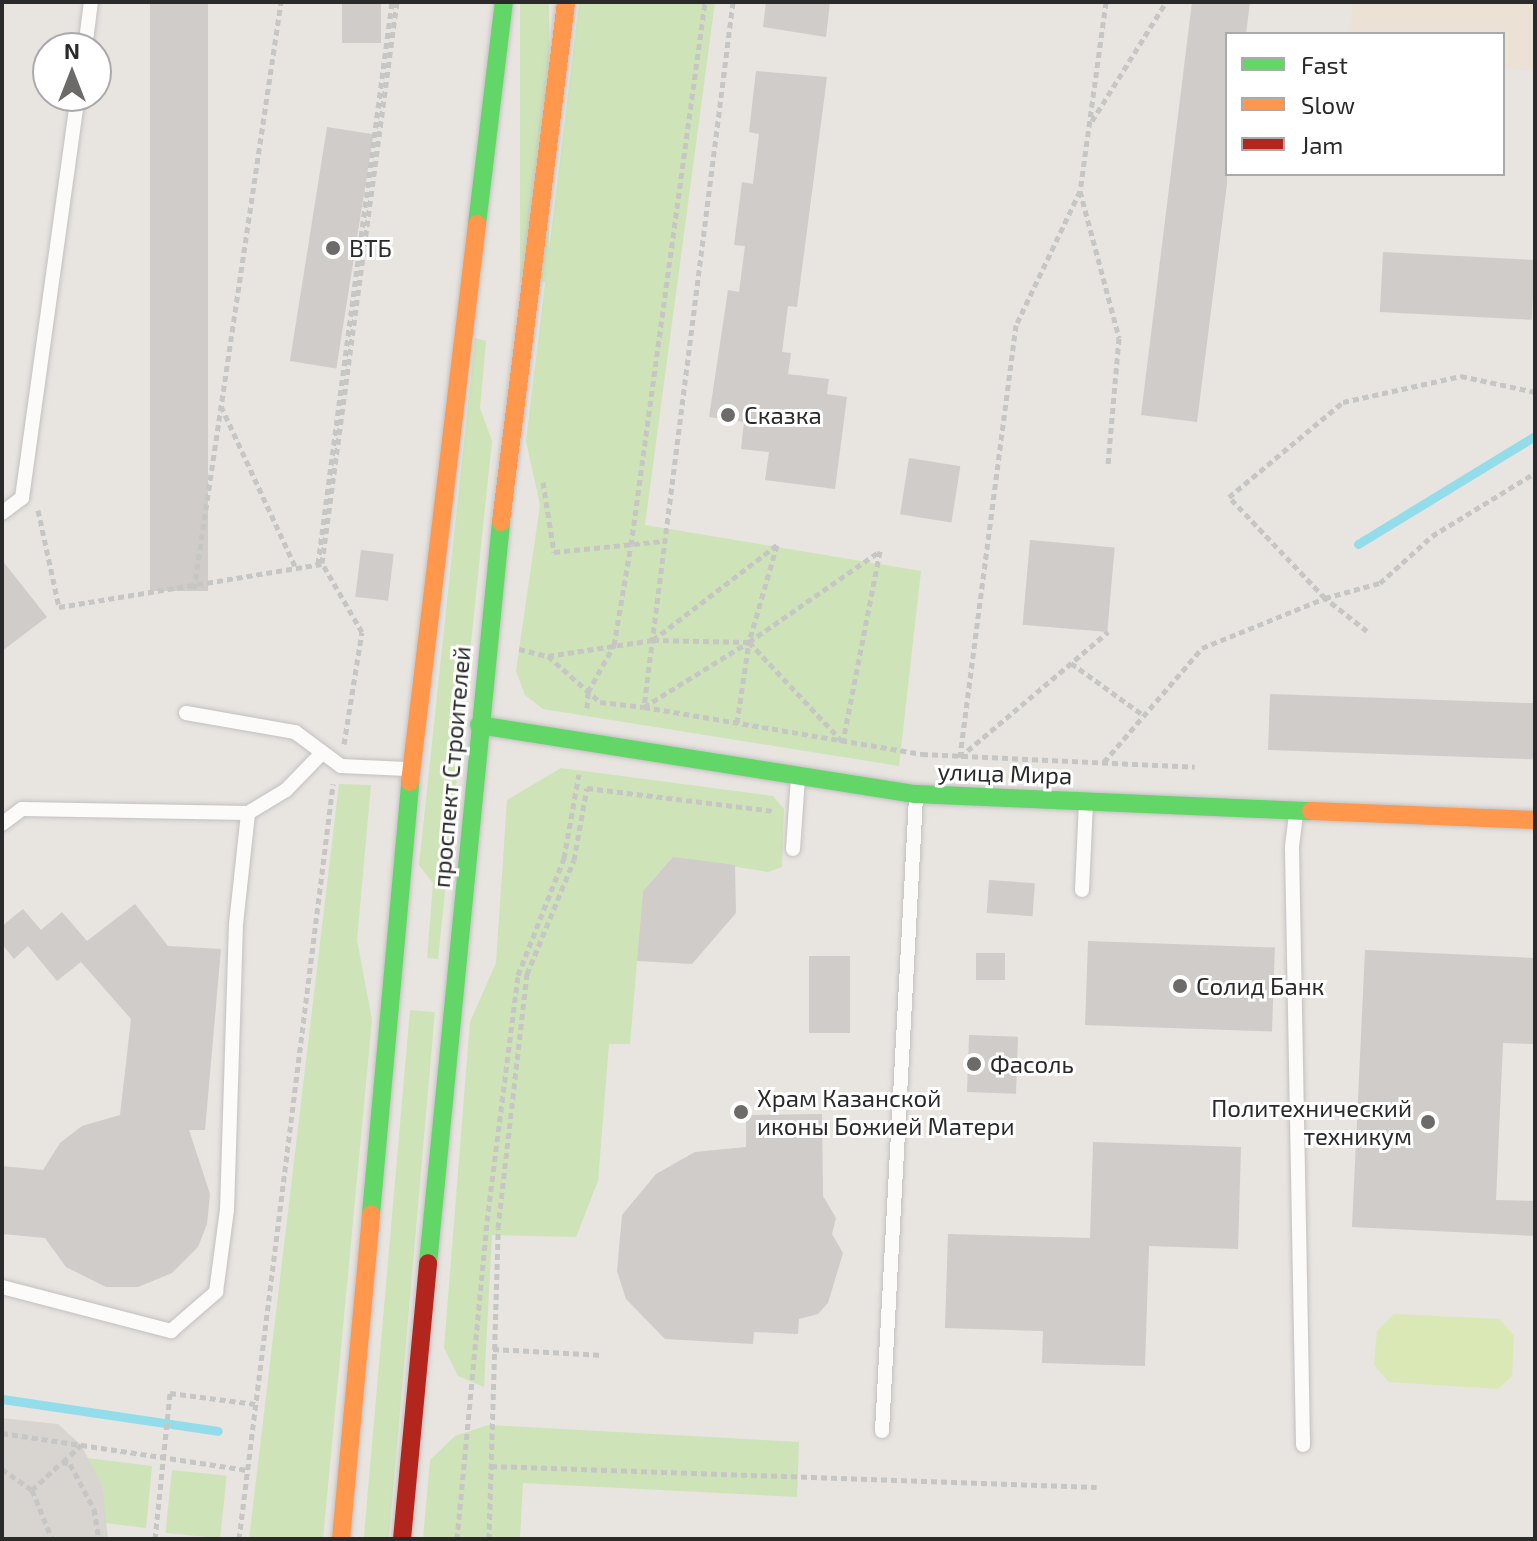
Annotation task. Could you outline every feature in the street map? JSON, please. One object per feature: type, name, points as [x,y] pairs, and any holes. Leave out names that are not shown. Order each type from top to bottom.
[{"type":"street","name":"проспект Строителей","points":[[341,1539],[411,770],[475,306],[504,2]]},
{"type":"street","name":"проспект Строителей","points":[[402,1539],[519,313],[566,2]]},
{"type":"street","name":"улица Мира","points":[[479,725],[916,794],[1535,820]]},
{"type":"street","points":[[392,983],[456,988]]},
{"type":"lane","points":[[87,32],[91,2]]},
{"type":"lane","points":[[2,513],[22,498],[76,112]]},
{"type":"lane","points":[[186,713],[295,732],[341,766],[411,770]]},
{"type":"lane","points":[[2,824],[22,809],[248,813],[286,790],[322,753]]},
{"type":"lane","points":[[793,849],[798,775]]},
{"type":"lane","points":[[882,1431],[916,794]]},
{"type":"lane","points":[[1082,890],[1086,800]]},
{"type":"lane","points":[[1297,810],[1292,848],[1303,1445]]},
{"type":"lane","points":[[2,1287],[171,1331],[216,1292],[227,1210],[236,924],[248,813]]},
{"type":"path","points":[[194,589],[281,2]]},
{"type":"path","points":[[239,1539],[330,792],[341,766],[362,632],[320,564],[394,2]]},
{"type":"path","points":[[644,707],[733,2]]},
{"type":"path","points":[[960,757],[1016,325],[1080,191],[1106,2]]},
{"type":"path","points":[[1089,126],[1166,2]]},
{"type":"path","points":[[1080,191],[1119,338],[1108,464]]},
{"type":"path","points":[[1367,631],[1325,598],[1229,497],[1343,402],[1461,376],[1535,392]]},
{"type":"path","points":[[221,405],[296,568]]},
{"type":"path","points":[[1103,763],[1202,648],[1325,598],[1380,583],[1432,536],[1535,473]]},
{"type":"path","points":[[542,475],[554,552],[665,541]]},
{"type":"path","points":[[37,504],[59,607],[194,589],[320,564]]},
{"type":"path","points":[[653,640],[777,545],[749,642],[737,723]]},
{"type":"path","points":[[644,707],[749,642],[880,551],[843,741]]},
{"type":"path","points":[[960,757],[1108,632]]},
{"type":"path","points":[[518,648],[548,656],[653,640],[749,642],[843,741]]},
{"type":"path","points":[[548,656],[600,702],[960,757],[1195,767]]},
{"type":"path","points":[[1071,663],[1143,715]]},
{"type":"path","points":[[489,1539],[498,1228],[527,974],[574,860],[587,788]]},
{"type":"path","points":[[493,1349],[603,1355]]},
{"type":"path","points":[[155,1539],[170,1393],[255,1404]]},
{"type":"path","points":[[2,1433],[247,1470]]},
{"type":"path","points":[[32,1490],[81,1445]]},
{"type":"path","points":[[62,1462],[70,1464],[82,1484],[99,1539]]},
{"type":"path","points":[[491,1466],[1097,1487]]},
{"type":"path","points":[[2,1469],[32,1490],[52,1539]]},
{"type":"shaded area","points":[[1354,2],[1535,2],[1535,71],[1505,68],[1505,32],[1349,32]]},
{"type":"shaded area","points":[[2,1418],[58,1424],[81,1445],[102,1485],[108,1539],[2,1539]]},
{"type":"green space","points":[[520,2],[549,2],[549,282],[520,282]]},
{"type":"green space","points":[[579,2],[715,2],[645,525],[921,571],[899,766],[543,709],[525,695],[516,671],[540,505],[526,441]]},
{"type":"green space","points":[[475,338],[486,341],[480,408],[492,441],[438,959],[427,958],[433,883],[419,865]]},
{"type":"green space","points":[[561,768],[773,796],[784,809],[782,867],[768,872],[673,857],[643,891],[630,1044],[609,1044],[598,1181],[576,1237],[492,1235],[484,1387],[458,1376],[444,1348],[470,1022],[496,963],[507,800]]},
{"type":"green space","points":[[339,784],[371,785],[357,940],[372,1020],[323,1539],[249,1539]]},
{"type":"green space","points":[[410,1010],[435,1012],[389,1539],[364,1539]]},
{"type":"green space","points":[[1394,1314],[1499,1319],[1514,1336],[1512,1376],[1498,1389],[1389,1382],[1374,1365],[1377,1331]]},
{"type":"green space","points":[[488,1425],[799,1442],[797,1497],[523,1483],[520,1539],[423,1539],[430,1460],[455,1436]]},
{"type":"green space","points":[[87,1458],[152,1466],[146,1528],[105,1523],[102,1485]]},
{"type":"green space","points":[[172,1470],[227,1476],[220,1538],[165,1533]]},
{"type":"building","points":[[150,2],[208,2],[208,591],[150,591]]},
{"type":"building","points":[[342,2],[381,2],[381,43],[342,43]]},
{"type":"building","points":[[766,2],[830,2],[826,37],[763,27]]},
{"type":"building","points":[[1192,2],[1250,2],[1246,32],[1225,32],[1227,184],[1197,422],[1141,415]]},
{"type":"building","points":[[756,71],[827,77],[797,307],[788,306],[782,352],[791,353],[788,374],[829,379],[827,394],[847,397],[835,489],[765,480],[769,452],[741,449],[744,422],[709,417],[728,290],[739,292],[745,246],[734,245],[742,182],[753,184],[759,134],[749,132]]},
{"type":"building","name":"ВТБ","points":[[327,127],[373,134],[336,368],[290,361]]},
{"type":"building","points":[[1383,252],[1535,260],[1532,320],[1380,312]]},
{"type":"building","points":[[909,458],[960,466],[951,522],[900,514]]},
{"type":"building","points":[[1030,540],[1115,547],[1107,632],[1023,625]]},
{"type":"building","points":[[361,550],[394,554],[388,601],[355,597]]},
{"type":"building","points":[[2,560],[47,617],[2,651]]},
{"type":"building","points":[[1270,694],[1535,703],[1533,759],[1268,750]]},
{"type":"building","points":[[673,857],[735,865],[736,913],[692,964],[637,961],[643,891]]},
{"type":"building","points":[[989,880],[1035,883],[1033,916],[987,913]]},
{"type":"building","points":[[135,904],[168,946],[221,949],[205,1130],[189,1130],[210,1194],[207,1224],[198,1247],[172,1273],[138,1287],[106,1287],[66,1267],[45,1238],[2,1234],[2,1166],[43,1170],[60,1143],[82,1126],[120,1115],[131,1019],[81,962],[57,981],[28,946],[14,959],[2,944],[2,926],[23,909],[41,930],[62,912],[87,941]]},
{"type":"building","name":"Солид Банк","points":[[1088,941],[1275,948],[1272,1031],[1085,1025]]},
{"type":"building","name":"Политехнический техникум","points":[[1365,950],[1535,958],[1535,1044],[1503,1043],[1496,1200],[1535,1201],[1535,1236],[1352,1227]]},
{"type":"building","points":[[976,953],[1005,953],[1005,980],[976,980]]},
{"type":"building","points":[[809,956],[850,956],[850,1033],[809,1033]]},
{"type":"building","points":[[969,1035],[1018,1037],[1016,1094],[967,1092]]},
{"type":"building","points":[[822,1114],[823,1196],[836,1218],[832,1234],[843,1253],[828,1303],[818,1314],[799,1319],[798,1334],[754,1332],[753,1344],[665,1339],[626,1299],[617,1271],[622,1215],[656,1174],[695,1152],[746,1147],[746,1115]]},
{"type":"building","points":[[1093,1142],[1241,1147],[1238,1249],[1149,1246],[1145,1366],[1042,1363],[1043,1331],[945,1328],[948,1234],[1090,1238]]},
{"type":"waterway","points":[[1358,544],[1535,436]]},
{"type":"waterway","points":[[2,1399],[218,1431]]},
{"type":"traffic: fast","points":[[477,224],[504,2]]},
{"type":"traffic: fast","points":[[428,1263],[501,522]]},
{"type":"traffic: fast","points":[[479,725],[916,794],[1311,811]]},
{"type":"traffic: fast","points":[[371,1214],[410,782]]},
{"type":"traffic: slow","points":[[501,522],[566,2]]},
{"type":"traffic: slow","points":[[410,782],[477,224]]},
{"type":"traffic: slow","points":[[1311,811],[1535,820]]},
{"type":"traffic: slow","points":[[341,1539],[371,1214]]},
{"type":"traffic: jam","points":[[402,1539],[428,1263]]},
{"type":"place","name":"ВТБ","points":[[333,248]]},
{"type":"place","name":"Сказка","points":[[728,415]]},
{"type":"place","name":"Солид Банк","points":[[1180,986]]},
{"type":"place","name":"Фасоль","points":[[974,1064]]},
{"type":"place","name":"Храм Казанской иконы Божией Матери","points":[[741,1112]]},
{"type":"place","name":"Политехнический техникум","points":[[1428,1122]]}]
